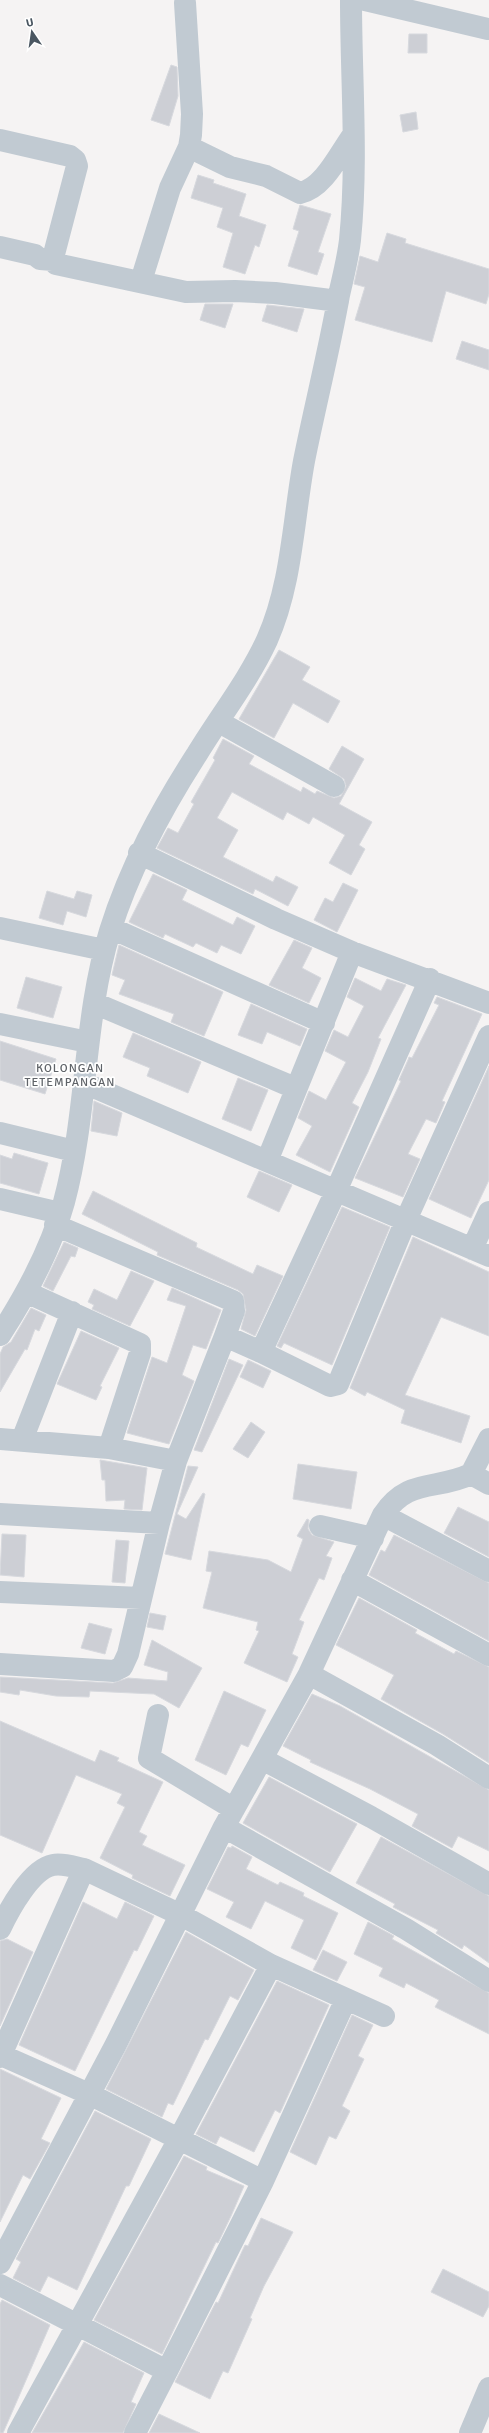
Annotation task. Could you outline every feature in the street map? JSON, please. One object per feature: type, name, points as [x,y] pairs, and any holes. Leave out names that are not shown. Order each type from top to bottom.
[{"type":"street","points":[[0,1335],[26,1292],[58,1219],[74,1151],[84,1083],[88,1042],[104,950],[139,853],[167,801],[249,673],[266,641],[286,583],[304,461],[329,352],[350,244],[354,186],[351,0]]},
{"type":"street","points":[[365,0],[488,30]]},
{"type":"street","points":[[141,281],[170,188],[189,147],[192,114],[185,3]]},
{"type":"street","points":[[189,147],[230,167],[266,176],[300,193],[312,189],[322,181],[353,135]]},
{"type":"street","points":[[0,140],[70,156],[75,160],[77,166],[53,260]]},
{"type":"street","points":[[0,247],[35,255],[40,259],[53,260],[56,264],[141,281],[186,292],[255,292],[338,301]]},
{"type":"street","points":[[218,722],[334,786]]},
{"type":"street","points":[[139,853],[276,919],[352,952],[430,979],[489,1003]]},
{"type":"street","points":[[0,928],[104,950]]},
{"type":"street","points":[[111,928],[324,1023]]},
{"type":"street","points":[[267,1161],[295,1088],[324,1023],[352,952]]},
{"type":"street","points":[[261,1352],[336,1191],[430,979]]},
{"type":"street","points":[[94,1003],[295,1088]]},
{"type":"street","points":[[0,1024],[88,1042]]},
{"type":"street","points":[[225,1336],[330,1386],[338,1384],[406,1220],[489,1036]]},
{"type":"street","points":[[84,1083],[481,1252],[489,1212]]},
{"type":"street","points":[[0,1133],[74,1151]]},
{"type":"street","points":[[0,1199],[58,1219],[233,1301],[234,1311],[176,1461],[159,1523],[128,1654],[122,1668],[118,1670],[0,1664]]},
{"type":"street","points":[[26,1292],[140,1344],[140,1353],[109,1448]]},
{"type":"street","points":[[22,1440],[72,1312]]},
{"type":"street","points":[[0,1438],[109,1448],[176,1461]]},
{"type":"street","points":[[0,2263],[89,2094],[229,1818],[309,1674],[383,1514],[392,1502],[403,1493],[414,1488],[480,1479],[489,1438]]},
{"type":"street","points":[[0,1514],[159,1523]]},
{"type":"street","points":[[383,1514],[489,1571]]},
{"type":"street","points":[[320,1526],[373,1538]]},
{"type":"street","points":[[352,1580],[489,1655]]},
{"type":"street","points":[[0,1592],[141,1598]]},
{"type":"street","points":[[309,1674],[437,1745],[489,1778]]},
{"type":"street","points":[[158,1715],[149,1758],[229,1818],[489,1981]]},
{"type":"street","points":[[262,1760],[371,1817],[489,1884]]},
{"type":"street","points":[[0,1929],[18,1897],[44,1869],[54,1865],[66,1865],[84,1869],[181,1915],[271,1965],[384,2016]]},
{"type":"street","points":[[84,1869],[1,2056],[89,2094],[263,2181]]},
{"type":"street","points":[[18,2433],[75,2325],[179,2139],[271,1965]]},
{"type":"street","points":[[135,2433],[263,2181],[346,1999]]},
{"type":"street","points":[[0,2285],[75,2325],[167,2371]]},
{"type":"street","points":[[470,2433],[489,2388]]},
{"type":"building","points":[[409,34],[427,34],[427,53],[408,53]]},
{"type":"building","points":[[171,65],[177,67],[178,96],[169,126],[151,120]]},
{"type":"building","points":[[416,112],[418,129],[403,132],[400,115]]},
{"type":"building","points":[[198,175],[214,180],[213,183],[246,194],[239,216],[266,225],[259,247],[255,245],[245,274],[223,267],[233,233],[217,227],[223,208],[191,198]]},
{"type":"building","points":[[300,205],[331,214],[318,252],[324,254],[317,275],[288,266],[299,231],[293,229]]},
{"type":"building","points":[[387,233],[406,239],[405,243],[489,269],[489,294],[486,304],[446,291],[432,342],[355,320],[365,287],[354,284],[360,256],[378,262]]},
{"type":"building","points":[[205,304],[233,304],[225,328],[200,320]]},
{"type":"building","points":[[267,305],[304,309],[297,332],[262,321]]},
{"type":"building","points":[[462,341],[489,350],[489,370],[456,359]]},
{"type":"building","points":[[279,650],[310,667],[302,680],[340,701],[328,723],[293,703],[274,738],[239,719]]},
{"type":"building","points":[[223,739],[254,756],[249,764],[301,792],[303,787],[315,794],[317,791],[334,798],[341,796],[346,786],[344,779],[329,769],[342,746],[364,759],[339,804],[372,822],[359,845],[365,849],[351,875],[329,863],[345,835],[313,817],[309,824],[287,812],[283,820],[232,792],[217,818],[238,830],[223,857],[273,882],[276,876],[298,887],[288,906],[255,889],[253,894],[157,848],[168,828],[178,833],[194,804],[191,802],[215,760],[213,758]]},
{"type":"building","points":[[153,874],[187,890],[182,900],[233,925],[237,917],[255,926],[241,954],[221,945],[217,953],[196,943],[193,947],[165,934],[163,938],[129,922]]},
{"type":"building","points":[[343,883],[358,890],[337,932],[314,920],[325,898],[333,902]]},
{"type":"building","points":[[47,891],[74,899],[77,891],[92,895],[86,917],[67,911],[63,925],[39,918]]},
{"type":"building","points":[[294,940],[312,948],[302,968],[321,978],[309,1003],[269,985]]},
{"type":"building","points":[[119,945],[223,992],[204,1036],[171,1022],[174,1014],[119,994],[125,980],[112,975]]},
{"type":"building","points":[[26,977],[62,987],[53,1018],[17,1008]]},
{"type":"building","points":[[355,978],[381,991],[387,979],[406,985],[378,1038],[381,1039],[368,1072],[352,1103],[359,1107],[330,1172],[296,1155],[312,1126],[298,1118],[309,1091],[326,1100],[346,1062],[325,1051],[334,1030],[348,1037],[364,1006],[347,997]]},
{"type":"building","points":[[437,997],[482,1014],[442,1101],[445,1102],[436,1123],[426,1119],[408,1154],[420,1159],[403,1197],[355,1178],[401,1081],[399,1080],[409,1057],[412,1058],[439,1005],[434,1003]]},
{"type":"building","points":[[251,1004],[307,1029],[300,1046],[267,1032],[262,1044],[238,1035]]},
{"type":"building","points":[[133,1033],[201,1062],[188,1093],[147,1076],[150,1068],[123,1057]]},
{"type":"building","points":[[0,1041],[56,1059],[45,1094],[0,1080]]},
{"type":"building","points":[[489,1066],[489,1180],[471,1218],[429,1199]]},
{"type":"building","points":[[238,1078],[268,1090],[251,1131],[222,1119]]},
{"type":"building","points":[[94,1101],[122,1113],[117,1136],[91,1131]]},
{"type":"building","points":[[14,1153],[48,1163],[39,1194],[0,1183],[0,1155],[12,1159]]},
{"type":"building","points":[[259,1171],[292,1185],[279,1212],[247,1197]]},
{"type":"building","points":[[93,1191],[197,1243],[196,1247],[253,1274],[257,1265],[283,1276],[255,1336],[241,1329],[246,1310],[243,1294],[238,1290],[157,1255],[158,1252],[82,1214]]},
{"type":"building","points":[[342,1207],[390,1227],[332,1365],[284,1343],[281,1348],[277,1346]]},
{"type":"building","points":[[413,1237],[489,1272],[489,1336],[441,1317],[405,1395],[470,1416],[461,1443],[401,1423],[405,1410],[367,1392],[365,1396],[350,1388]]},
{"type":"building","points":[[64,1242],[78,1248],[75,1257],[71,1256],[53,1291],[43,1286]]},
{"type":"building","points":[[131,1271],[154,1281],[130,1326],[92,1309],[94,1305],[88,1302],[94,1289],[117,1300]]},
{"type":"building","points":[[172,1288],[221,1310],[206,1349],[193,1345],[182,1375],[194,1381],[169,1444],[127,1433],[152,1357],[167,1363],[186,1306],[167,1300]]},
{"type":"building","points":[[31,1308],[46,1315],[39,1331],[35,1329],[27,1350],[25,1349],[0,1392],[0,1354],[3,1347],[11,1342]]},
{"type":"building","points":[[81,1331],[119,1348],[100,1386],[102,1387],[96,1400],[57,1384]]},
{"type":"building","points":[[229,1359],[243,1365],[202,1452],[194,1450]]},
{"type":"building","points":[[248,1360],[271,1371],[263,1388],[240,1377]]},
{"type":"building","points":[[251,1422],[265,1432],[248,1458],[233,1449]]},
{"type":"building","points":[[100,1460],[147,1468],[142,1510],[124,1509],[125,1500],[106,1501],[105,1480],[102,1480]]},
{"type":"building","points":[[298,1464],[357,1472],[351,1509],[293,1499]]},
{"type":"building","points":[[188,1466],[198,1467],[177,1514],[186,1519],[203,1493],[205,1494],[191,1560],[165,1554]]},
{"type":"building","points":[[458,1507],[489,1522],[489,1557],[444,1533]]},
{"type":"building","points":[[307,1519],[309,1520],[308,1529],[312,1535],[334,1542],[326,1556],[332,1558],[324,1580],[319,1578],[299,1620],[304,1622],[292,1654],[298,1657],[287,1682],[244,1663],[259,1631],[256,1630],[258,1622],[203,1608],[212,1572],[206,1571],[209,1551],[268,1560],[291,1572],[303,1539],[297,1536]]},
{"type":"building","points":[[2,1534],[26,1535],[24,1577],[0,1575]]},
{"type":"building","points":[[394,1535],[489,1583],[489,1641],[369,1575],[381,1550],[385,1552]]},
{"type":"building","points":[[116,1540],[129,1541],[125,1583],[112,1582]]},
{"type":"building","points":[[359,1598],[417,1630],[415,1633],[454,1654],[456,1651],[489,1667],[489,1763],[443,1734],[381,1699],[394,1675],[336,1645]]},
{"type":"building","points":[[150,1613],[166,1616],[163,1630],[147,1627]]},
{"type":"building","points":[[89,1623],[112,1629],[105,1654],[81,1648]]},
{"type":"building","points":[[152,1640],[202,1668],[179,1708],[154,1694],[90,1691],[89,1697],[56,1696],[20,1690],[19,1695],[0,1692],[0,1677],[113,1683],[128,1678],[167,1681],[168,1672],[144,1665]]},
{"type":"building","points":[[224,1691],[266,1710],[248,1747],[241,1744],[226,1775],[195,1760]]},
{"type":"building","points":[[312,1694],[340,1706],[489,1790],[489,1851],[458,1836],[452,1848],[412,1826],[418,1814],[370,1789],[310,1762],[311,1760],[283,1746]]},
{"type":"building","points":[[0,1721],[95,1762],[100,1750],[119,1758],[117,1761],[163,1782],[139,1832],[147,1836],[142,1845],[185,1865],[170,1896],[132,1878],[133,1875],[100,1858],[125,1807],[117,1803],[122,1794],[76,1775],[42,1853],[0,1835]]},
{"type":"building","points":[[269,1777],[357,1824],[330,1872],[243,1823]]},
{"type":"building","points":[[381,1837],[489,1896],[489,1963],[464,1945],[462,1949],[436,1933],[438,1930],[393,1907],[395,1904],[356,1883]]},
{"type":"building","points":[[232,1846],[252,1857],[246,1869],[278,1885],[280,1882],[304,1893],[303,1896],[338,1913],[316,1960],[291,1948],[304,1920],[265,1901],[251,1929],[226,1917],[234,1902],[207,1889],[228,1847],[231,1848]]},
{"type":"building","points":[[83,1902],[117,1919],[125,1902],[154,1916],[137,1951],[134,1950],[75,2071],[19,2045]]},
{"type":"building","points":[[368,1922],[394,1936],[392,1939],[489,1993],[489,2034],[435,2007],[439,2000],[406,1983],[404,1988],[379,1976],[383,1968],[354,1954]]},
{"type":"building","points":[[186,1932],[254,1970],[238,2000],[230,1996],[208,2040],[205,2039],[173,2105],[168,2103],[162,2117],[106,2089]]},
{"type":"building","points":[[7,1939],[33,1952],[0,2026],[0,1941]]},
{"type":"building","points":[[323,1950],[347,1962],[337,1981],[313,1970]]},
{"type":"building","points":[[277,1981],[329,2005],[280,2113],[275,2110],[254,2152],[220,2136],[216,2144],[196,2134]]},
{"type":"building","points":[[352,2015],[373,2025],[358,2056],[364,2059],[342,2106],[350,2111],[336,2139],[329,2136],[316,2165],[290,2152]]},
{"type":"building","points":[[0,2069],[61,2098],[41,2139],[50,2143],[30,2179],[23,2175],[0,2222]]},
{"type":"building","points":[[95,2111],[151,2139],[129,2186],[126,2186],[77,2290],[48,2276],[40,2292],[13,2278],[21,2262],[16,2259]]},
{"type":"building","points":[[184,2156],[207,2167],[206,2170],[244,2186],[218,2243],[216,2242],[162,2354],[94,2320]]},
{"type":"building","points":[[261,2218],[293,2232],[264,2286],[250,2318],[252,2319],[228,2373],[223,2371],[210,2399],[175,2382],[216,2302],[218,2303],[245,2245],[248,2246]]},
{"type":"building","points":[[443,2269],[489,2292],[489,2306],[483,2317],[431,2292]]},
{"type":"building","points":[[2,2300],[50,2325],[3,2433],[0,2433],[0,2304]]},
{"type":"building","points":[[84,2342],[144,2373],[131,2402],[136,2404],[123,2433],[32,2433]]},
{"type":"building","points":[[159,2414],[200,2433],[149,2433]]},
{"type":"district","name":"KOLONGAN TETEMPANGAN","points":[[70,1075]]}]
